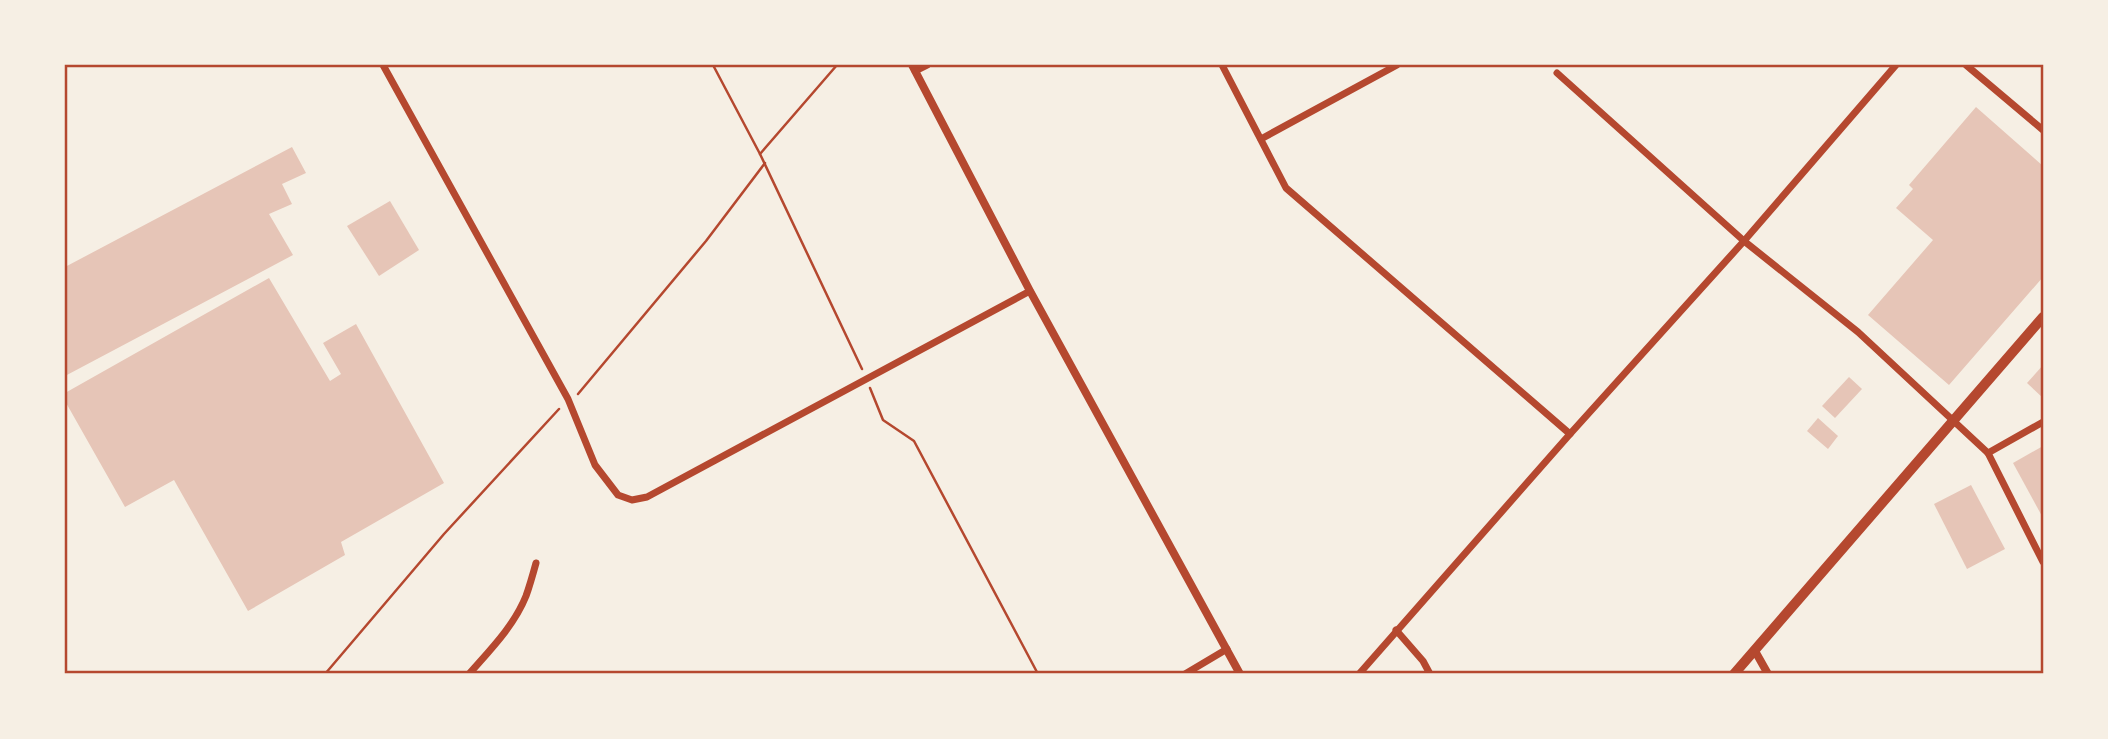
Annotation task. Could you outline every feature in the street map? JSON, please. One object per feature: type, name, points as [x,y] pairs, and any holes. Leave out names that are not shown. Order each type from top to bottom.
[{"type":"main road","points":[[1734,674],[2043,317]]},
{"type":"street","points":[[383,65],[568,399],[596,465],[618,495],[632,500],[647,497],[1030,291]]},
{"type":"street","points":[[927,65],[914,68],[1030,291],[1240,674]]},
{"type":"street","points":[[1222,65],[1286,188],[1570,434]]},
{"type":"street","points":[[1261,139],[1396,65]]},
{"type":"street","points":[[1359,674],[1744,241],[1896,65]]},
{"type":"street","points":[[1966,65],[2043,130]]},
{"type":"street","points":[[1557,73],[1744,241],[1858,332],[1988,453],[2043,562]]},
{"type":"street","points":[[1988,453],[2043,422]]},
{"type":"street","points":[[469,674],[494,646],[514,617],[526,597],[536,563]]},
{"type":"street","points":[[1396,630],[1423,661],[1430,674]]},
{"type":"street","points":[[1185,674],[1227,649]]},
{"type":"street","points":[[1755,651],[1768,674]]},
{"type":"path","points":[[713,65],[761,154],[867,380],[883,421],[914,440],[1038,674]]},
{"type":"path","points":[[761,154],[837,65]]},
{"type":"path","points":[[325,674],[444,534],[568,399],[581,392],[706,241],[765,163]]},
{"type":"building","points":[[1976,107],[2043,166],[2043,277],[1949,385],[1868,315],[1933,240],[1896,208],[1913,189],[1909,185]]},
{"type":"building","points":[[292,147],[306,173],[282,184],[292,204],[269,214],[293,255],[65,376],[65,267]]},
{"type":"building","points":[[390,201],[419,250],[379,276],[347,226]]},
{"type":"building","points":[[269,278],[330,381],[341,374],[323,343],[356,324],[444,483],[341,542],[345,555],[248,611],[174,480],[125,507],[65,401],[65,393]]},
{"type":"building","points":[[2043,365],[2043,398],[2027,383]]},
{"type":"building","points":[[1849,377],[1862,389],[1835,418],[1822,406]]},
{"type":"building","points":[[1818,418],[1838,436],[1828,449],[1807,431]]},
{"type":"building","points":[[2043,446],[2043,518],[2013,463]]},
{"type":"building","points":[[1971,485],[2005,549],[1967,569],[1934,504]]}]
